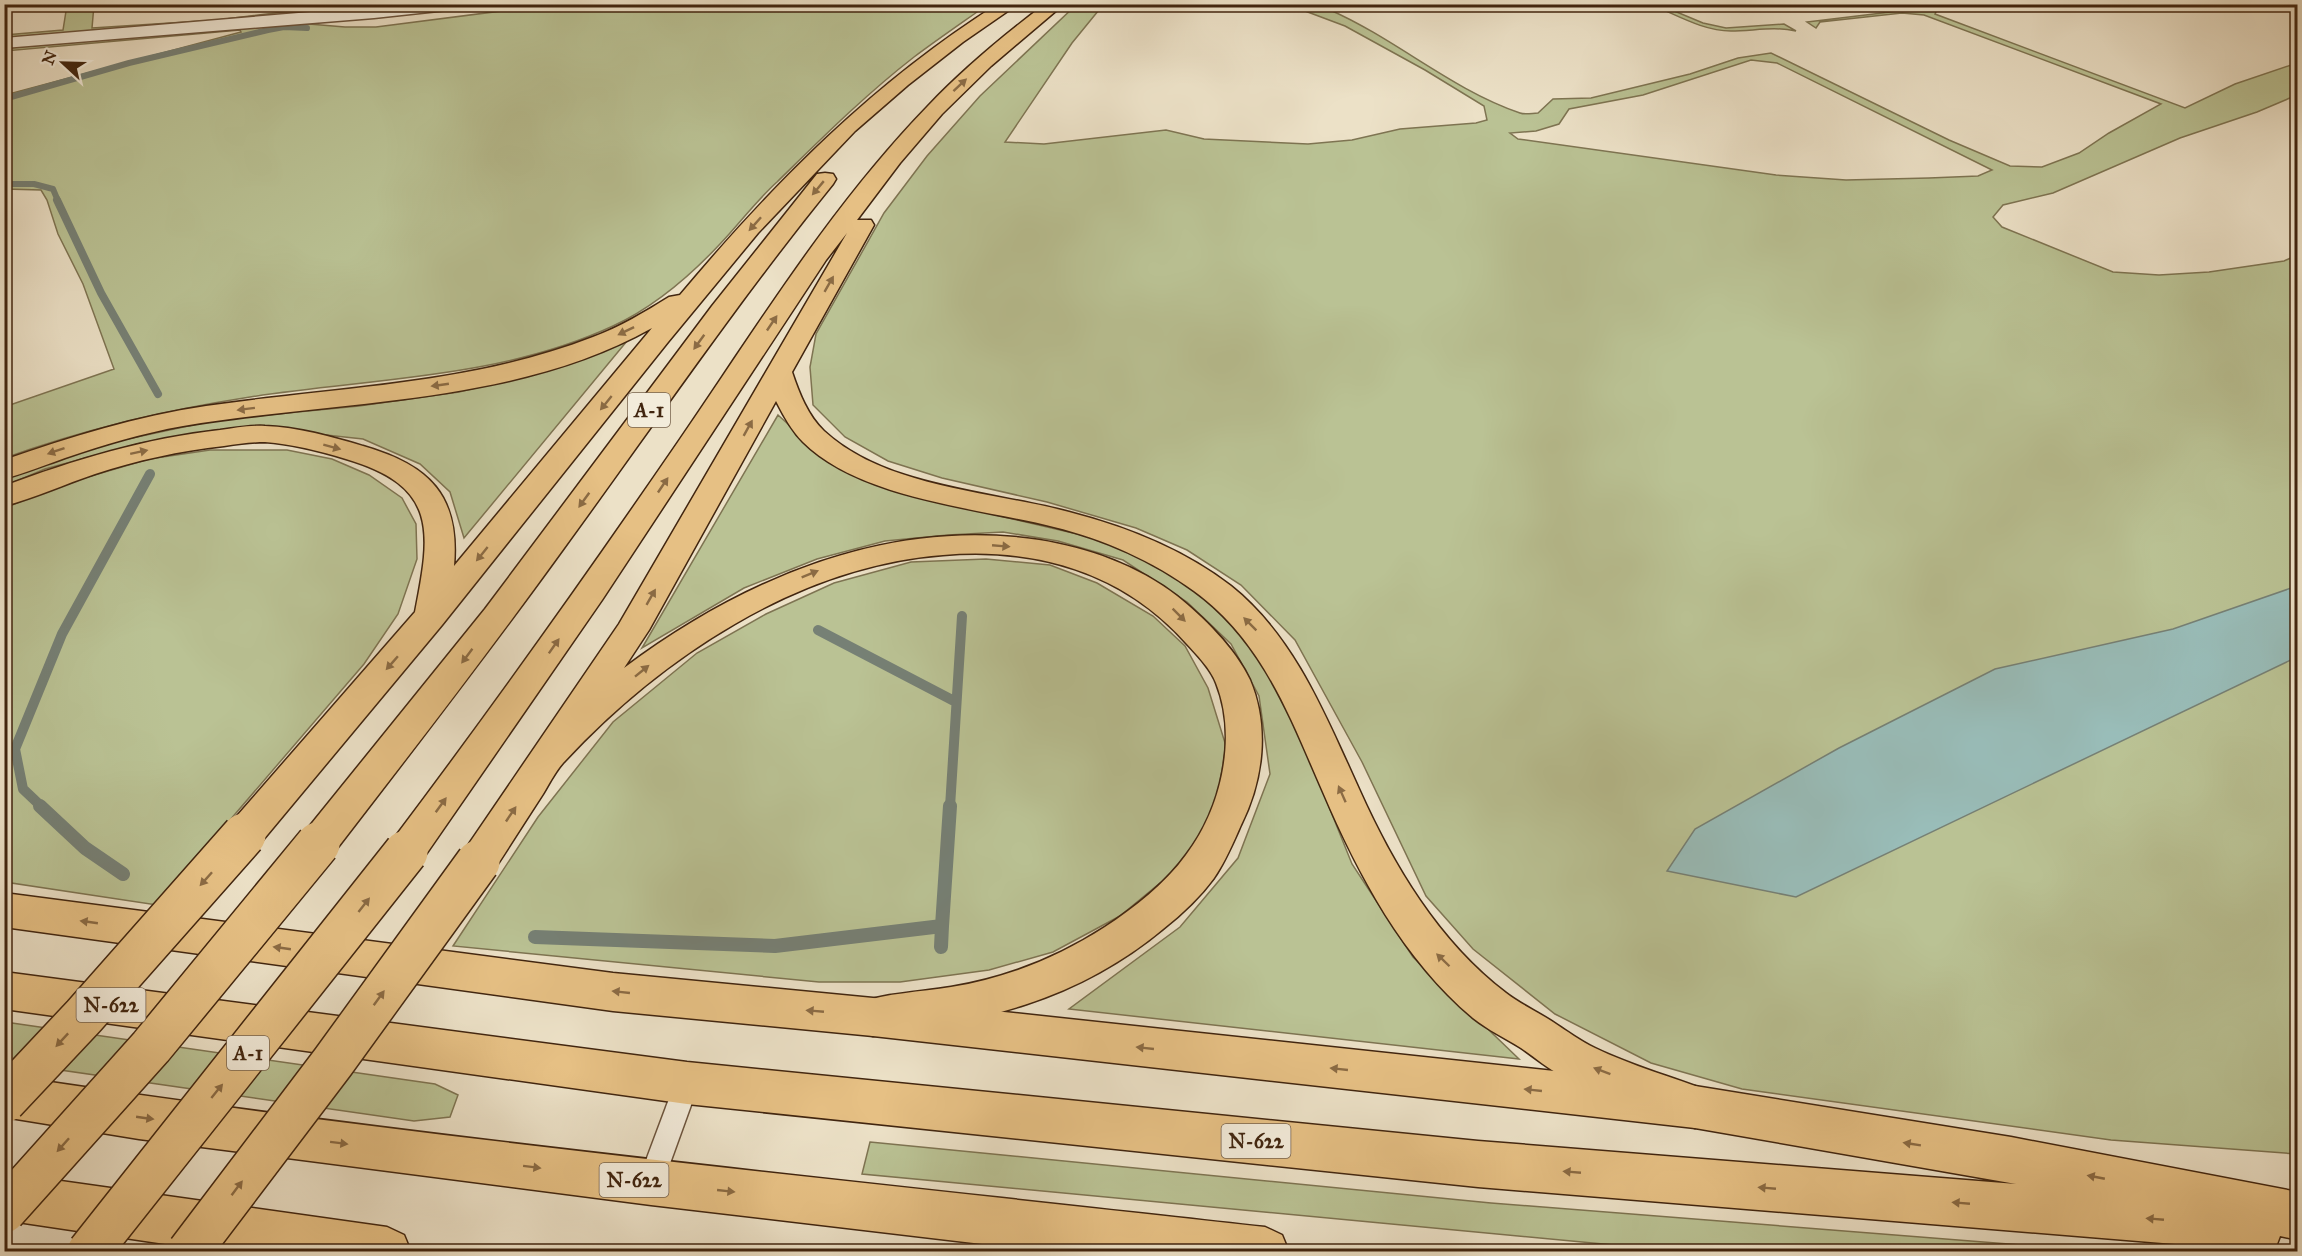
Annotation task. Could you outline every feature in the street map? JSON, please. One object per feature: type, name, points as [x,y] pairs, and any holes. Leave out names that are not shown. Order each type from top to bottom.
[{"type":"highway","points":[[4,1101],[84,1016],[244,835],[430,619],[695,292],[776,201],[871,108],[957,38],[1011,4]]},
{"type":"highway","name":"A-1","points":[[4,1211],[151,1047],[438,694],[794,217],[865,135],[903,97],[935,67],[1011,4]]},
{"type":"highway","name":"A-1","points":[[89,1251],[406,852],[530,681],[818,257],[919,127],[981,66],[1056,4]]},
{"type":"highway","points":[[189,1251],[333,1062],[478,862],[632,630],[919,127]]},
{"type":"highway","points":[[4,470],[102,436],[159,422],[204,414],[444,385],[507,372],[603,342],[642,324],[695,292]]},
{"type":"highway","points":[[779,371],[787,398],[814,437],[844,459],[887,478],[940,493],[1064,520],[1113,536],[1164,556],[1197,576],[1225,598],[1262,635],[1294,685],[1354,822],[1388,887],[1434,951],[1490,1005],[1579,1062],[1695,1107]]},
{"type":"highway","points":[[4,497],[56,477],[132,454],[206,439],[264,434],[316,442],[369,456],[406,474],[429,497],[437,522],[439,565],[430,619]]},
{"type":"highway","points":[[552,753],[608,699],[654,662],[711,623],[760,596],[811,573],[857,558],[905,548],[972,543],[1026,548],[1072,556],[1129,579],[1168,605],[1204,641],[1232,677],[1244,720],[1244,764],[1231,809],[1198,871],[1149,919],[1074,966],[1025,987],[956,1006],[873,1017]]},
{"type":"highway","points":[[4,910],[614,992],[873,1017],[1695,1107],[2011,1160],[2298,1216]]},
{"type":"highway","name":"N-622","points":[[4,990],[687,1083],[1478,1164],[2298,1230]]},
{"type":"highway","name":"N-622","points":[[4,1096],[139,1117],[651,1182],[1265,1251]]},
{"type":"highway","points":[[4,1196],[387,1251]]},
{"type":"street","points":[[4,43],[364,14],[457,4]]},
{"type":"lane","points":[[651,1182],[687,1083]]},
{"type":"green space","points":[[556,4],[987,5],[914,57],[861,102],[769,189],[696,268],[656,301],[613,326],[525,357],[480,367],[250,397],[188,408],[96,429],[5,458],[4,407],[114,369],[83,284],[58,234],[47,200],[41,190],[5,189],[5,95],[241,32],[240,30],[5,51],[5,47],[297,23],[376,27]]},
{"type":"green space","points":[[67,5],[94,5],[92,28],[217,20],[342,5],[417,5],[5,39],[5,35],[63,30]]},
{"type":"green space","points":[[1076,5],[1103,5],[1072,43],[1005,142],[1044,144],[1166,130],[1204,139],[1308,144],[1352,140],[1400,129],[1476,123],[1487,120],[1484,106],[1425,70],[1345,26],[1305,11],[1318,11],[1316,5],[1331,5],[1330,10],[1378,35],[1447,78],[1522,114],[1538,113],[1553,99],[1591,98],[1690,74],[1738,58],[1771,53],[1949,140],[2010,166],[2042,167],[2079,153],[2161,104],[1924,15],[1902,13],[1820,22],[1816,28],[1807,22],[1949,5],[1968,5],[1938,8],[1935,14],[2185,108],[2235,84],[2297,63],[2297,95],[2257,112],[2180,138],[2053,193],[2003,205],[1993,217],[2002,227],[2113,272],[2159,275],[2209,272],[2284,261],[2297,255],[2297,1154],[2111,1140],[1742,1089],[1651,1063],[1555,1014],[1473,949],[1426,896],[1362,762],[1295,640],[1241,585],[1187,550],[1136,528],[1047,502],[942,478],[888,461],[845,437],[813,405],[810,367],[816,334],[884,213],[927,156],[980,96]],"holes":[[[1751,60],[1777,63],[1992,170],[1978,176],[1846,180],[1776,175],[1518,139],[1510,133],[1536,131],[1559,124],[1569,109],[1643,95]]]},
{"type":"green space","points":[[1652,5],[1660,5],[1703,23],[1726,28],[1784,24],[1796,31],[1721,30],[1700,25]]},
{"type":"green space","points":[[627,341],[464,538],[450,492],[420,464],[363,439],[289,431],[215,430],[141,443],[45,469],[5,486],[4,477],[109,443],[216,420],[359,406],[459,392],[558,368]]},
{"type":"green space","points":[[778,415],[811,445],[910,495],[1090,537],[1138,555],[1190,582],[1238,624],[1265,664],[1313,767],[1352,864],[1413,957],[1519,1059],[1069,1009],[1180,927],[1238,858],[1270,774],[1259,696],[1231,644],[1187,602],[1123,560],[1058,541],[1003,532],[885,541],[817,559],[744,588],[642,648]]},
{"type":"green space","points":[[210,450],[287,450],[332,459],[369,475],[402,498],[416,524],[417,559],[398,614],[364,664],[157,905],[5,882],[5,508],[57,486],[149,459]]},
{"type":"green space","points":[[986,559],[1050,565],[1097,583],[1153,616],[1185,646],[1208,688],[1226,746],[1215,812],[1177,869],[1120,916],[1053,952],[989,970],[900,982],[819,982],[453,946],[538,817],[613,722],[697,653],[766,614],[834,583],[911,562]]},
{"type":"green space","points":[[5,1022],[435,1084],[458,1095],[450,1117],[414,1121],[5,1062]]},
{"type":"green space","points":[[870,1142],[1491,1203],[2098,1251],[1677,1251],[862,1174]]},
{"type":"water","points":[[2297,586],[2297,657],[1796,897],[1667,871],[1695,829],[1839,748],[1995,669],[2173,629]]},
{"type":"waterway","points":[[349,9],[363,4]]},
{"type":"waterway","points":[[4,99],[129,63],[268,30],[284,27],[307,28]]},
{"type":"waterway","points":[[4,184],[34,184],[53,189],[58,201]]},
{"type":"waterway","points":[[57,200],[101,293],[158,394]]},
{"type":"waterway","points":[[42,807],[23,789],[15,749],[62,634],[150,474]]},
{"type":"waterway","points":[[950,807],[962,616]]},
{"type":"waterway","points":[[818,630],[956,702]]},
{"type":"waterway","points":[[40,806],[85,848],[123,874]]},
{"type":"waterway","points":[[942,926],[950,806]]},
{"type":"waterway","points":[[535,937],[775,946],[942,926]]},
{"type":"waterway","points":[[941,947],[942,926]]}]
